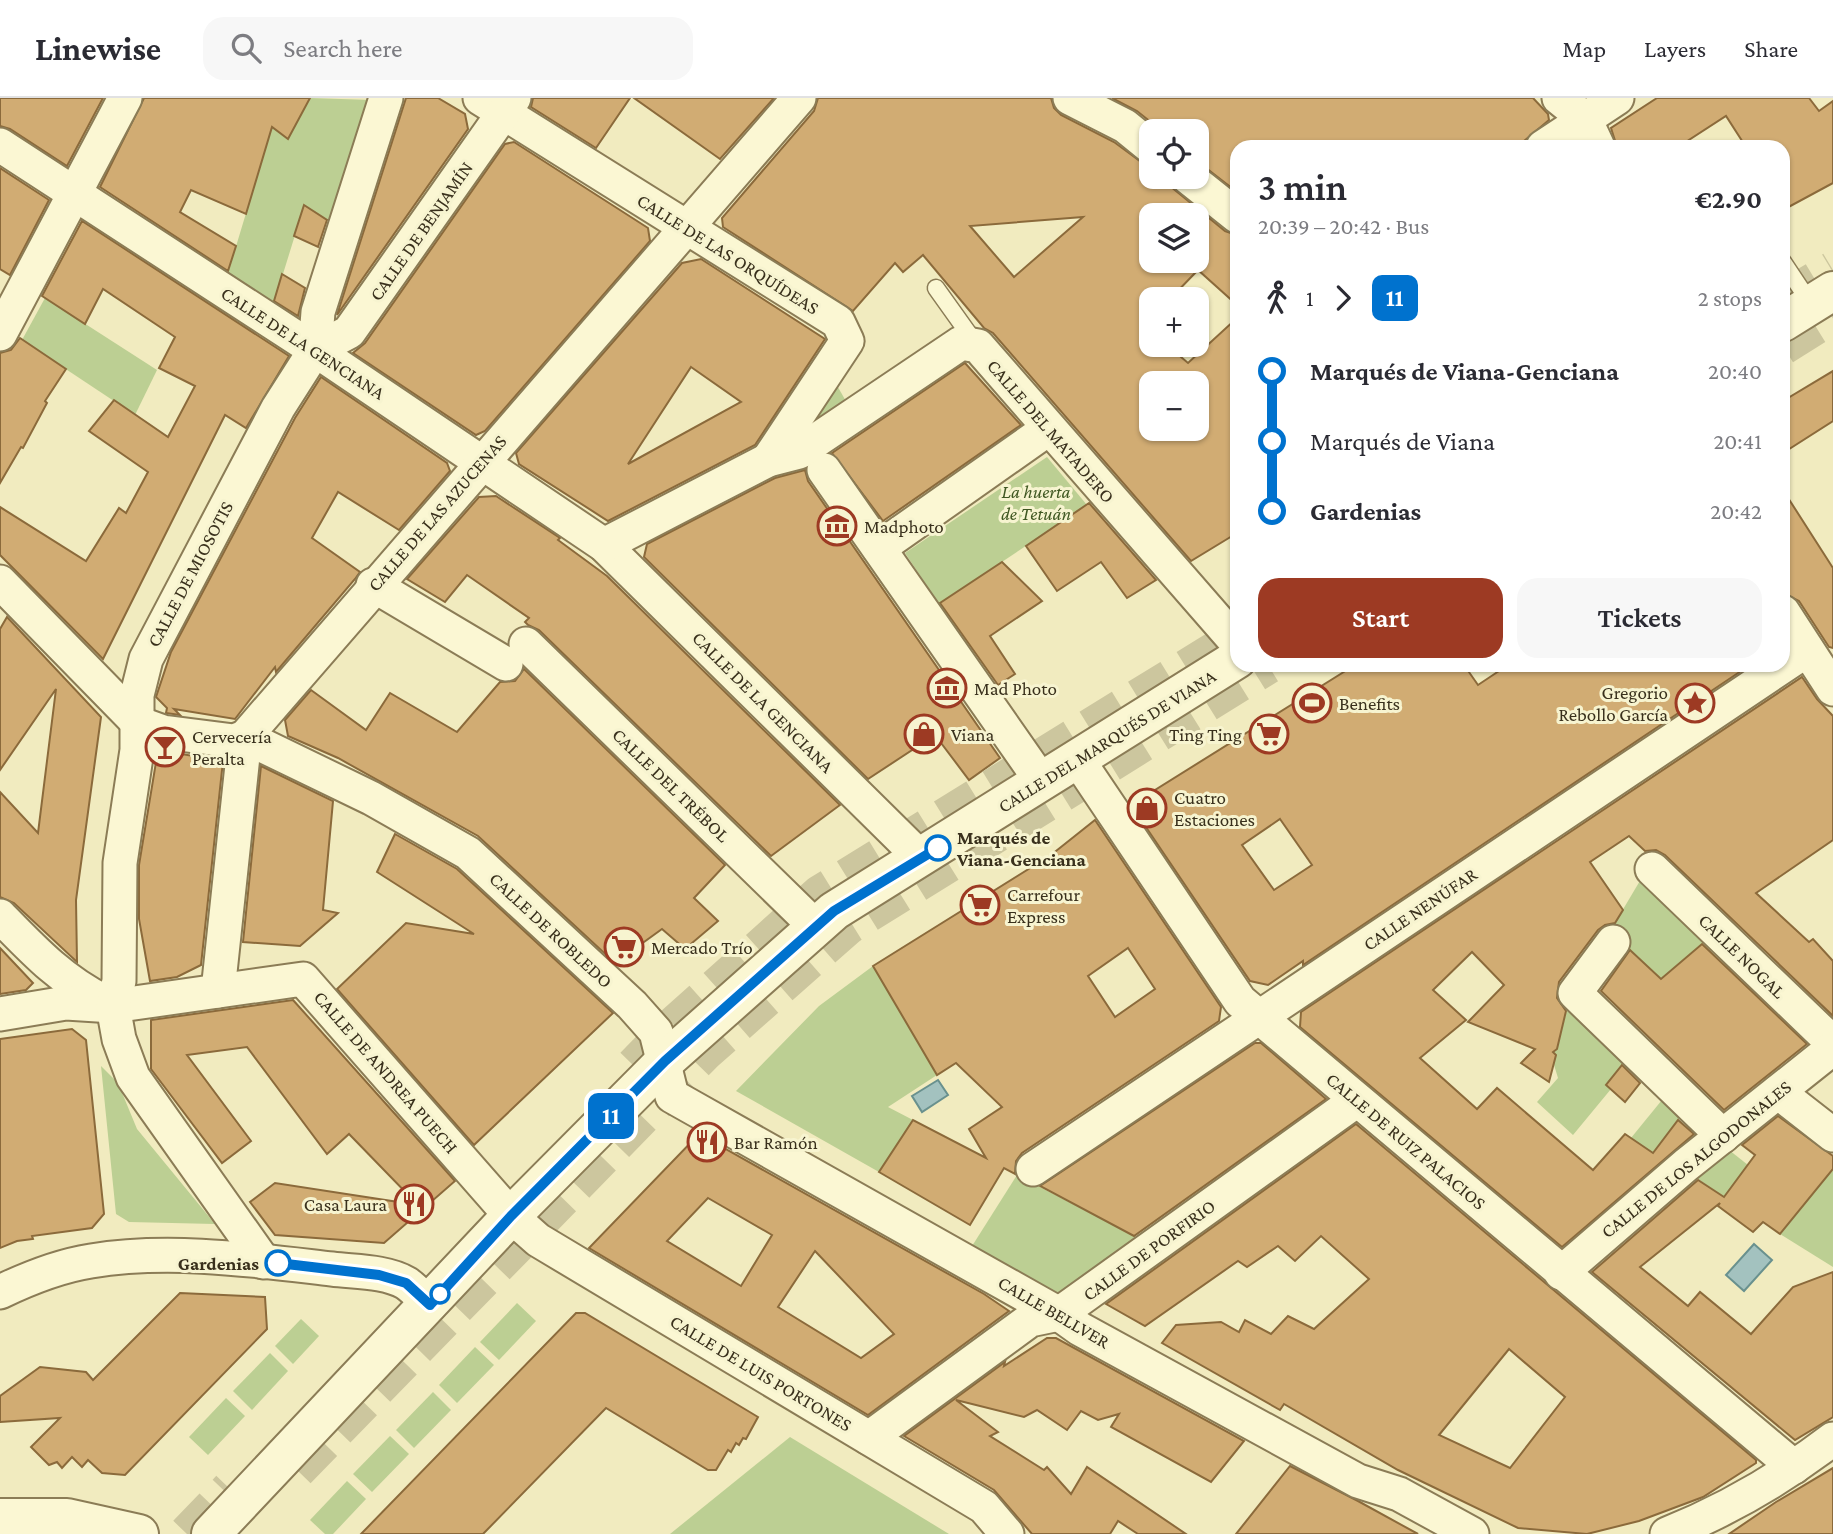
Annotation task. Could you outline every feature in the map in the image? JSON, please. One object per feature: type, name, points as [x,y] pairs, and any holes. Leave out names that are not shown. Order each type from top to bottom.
[{"type":"street","points":[[0,334],[125,98]]},
{"type":"street","name":"CALLE DE MIOSOTIS","points":[[264,1262],[133,1077],[119,1039],[113,1006],[120,981],[120,863],[137,750],[137,695],[146,659],[278,408],[315,350],[318,312],[386,98]]},
{"type":"street","name":"CALLE DE LAS AZUCENAS","points":[[245,737],[373,585],[799,98]]},
{"type":"street","points":[[1070,98],[1125,126],[1139,137]]},
{"type":"street","points":[[1559,98],[1586,122]]},
{"type":"street","points":[[1555,140],[1586,122],[1617,98]]},
{"type":"street","name":"CALLE DE BENJAMÍN","points":[[315,350],[349,332],[500,103]]},
{"type":"street","name":"CALLE DE LAS ORQUÍDEAS","points":[[500,103],[685,229],[838,322],[847,341],[797,461]]},
{"type":"street","name":"CALLE DE LA GENCIANA","points":[[0,145],[315,350],[604,545],[922,858]]},
{"type":"street","points":[[1203,189],[1230,210]]},
{"type":"street","name":"CALLE DEL MATADERO","points":[[797,461],[961,342],[978,346],[1230,635]]},
{"type":"street","points":[[878,548],[1048,429]]},
{"type":"street","points":[[604,545],[797,461],[878,548],[1042,782]]},
{"type":"street","points":[[0,582],[138,723],[163,732],[234,741],[245,737],[218,991]]},
{"type":"street","name":"CALLE DEL TRÉBOL","points":[[373,585],[516,654],[816,927]]},
{"type":"street","points":[[1790,622],[1824,671]]},
{"type":"street","name":"CALLE DEL MARQUÉS DE VIANA","points":[[211,1534],[430,1305],[511,1216],[665,1061],[834,911],[1230,663]]},
{"type":"street","name":"CALLE NENÚFAR","points":[[1033,1170],[1259,1016],[1824,671]]},
{"type":"street","name":"CALLE DE ROBLEDO","points":[[245,737],[414,821],[468,853],[632,1005],[656,1032],[665,1061]]},
{"type":"street","name":"CALLE DE RUIZ PALACIOS","points":[[1078,760],[1240,1000],[1794,1467]]},
{"type":"street","name":"CALLE NOGAL","points":[[1652,869],[1833,1046]]},
{"type":"street","points":[[0,916],[54,971],[77,988],[113,1006]]},
{"type":"street","points":[[1613,942],[1575,993],[1723,1136]]},
{"type":"street","name":"CALLE DE ANDREA PUECH","points":[[0,1014],[66,1003],[113,1006],[303,979],[511,1216]]},
{"type":"street","name":"CALLE DE LOS ALGODONALES","points":[[1561,1273],[1833,1046]]},
{"type":"street","name":"CALLE BELLVER","points":[[665,1061],[672,1096],[1059,1314],[1080,1329],[1358,1481],[1399,1494],[1472,1534]]},
{"type":"street","points":[[1778,1092],[1833,1135]]},
{"type":"street","name":"CALLE DE PORFIRIO","points":[[869,1438],[1030,1320],[1059,1314],[1357,1100]]},
{"type":"street","name":"CALLE DE LUIS PORTONES","points":[[511,1216],[538,1240],[984,1507],[1007,1534]]},
{"type":"street","points":[[0,1292],[57,1269],[127,1256],[264,1262],[379,1275],[406,1283],[430,1305]]},
{"type":"street","points":[[1667,1534],[1697,1522],[1794,1467],[1833,1439]]},
{"type":"street","points":[[0,1517],[67,1518],[139,1534]]},
{"type":"lane","points":[[1790,274],[1809,306]]},
{"type":"lane","points":[[936,288],[978,346]]},
{"type":"green space","points":[[310,98],[372,100],[334,224],[304,206],[274,303],[228,273],[272,127]]},
{"type":"green space","points":[[45,298],[157,370],[135,415],[22,340]]},
{"type":"green space","points":[[835,382],[847,403],[795,438]]},
{"type":"green space","name":"La huerta de Tetuán","points":[[1047,457],[1087,505],[939,604],[905,553]]},
{"type":"green space","points":[[1644,874],[1709,938],[1661,980],[1609,933]]},
{"type":"green space","points":[[873,966],[937,1075],[888,1107],[913,1120],[879,1172],[736,1091],[819,1006]]},
{"type":"green space","points":[[1569,1001],[1627,1058],[1606,1085],[1611,1089],[1573,1135],[1537,1102],[1558,1078],[1551,1055],[1559,1042]]},
{"type":"green space","points":[[101,1066],[118,1083],[137,1129],[215,1224],[129,1222],[116,1214]]},
{"type":"green space","points":[[1666,1095],[1684,1113],[1653,1153],[1631,1138]]},
{"type":"green space","points":[[1729,1150],[1748,1165],[1724,1197],[1695,1177]]},
{"type":"green space","points":[[1833,1169],[1833,1267],[1780,1234]]},
{"type":"green space","points":[[1017,1175],[1140,1239],[1062,1297],[967,1254]]},
{"type":"green space","points":[[517,1303],[536,1321],[499,1360],[480,1342]]},
{"type":"green space","points":[[301,1319],[319,1336],[293,1364],[275,1346]]},
{"type":"green space","points":[[475,1347],[494,1365],[457,1403],[439,1385]]},
{"type":"green space","points":[[270,1353],[288,1371],[252,1410],[233,1391]]},
{"type":"green space","points":[[433,1392],[451,1410],[414,1448],[396,1430]]},
{"type":"green space","points":[[226,1398],[245,1416],[208,1455],[189,1437]]},
{"type":"green space","points":[[390,1436],[409,1454],[372,1492],[353,1474]]},
{"type":"green space","points":[[790,1437],[949,1534],[670,1534]]},
{"type":"green space","points":[[347,1481],[366,1499],[333,1534],[325,1534],[310,1520]]},
{"type":"water","points":[[938,1080],[948,1095],[922,1112],[912,1096]]},
{"type":"water","points":[[1754,1244],[1772,1260],[1744,1291],[1726,1275]]},
{"type":"building","points":[[0,98],[103,98],[67,166],[10,129],[0,126]]},
{"type":"building","points":[[144,98],[310,98],[288,139],[272,127],[246,214],[191,190],[180,212],[236,246],[228,271],[100,187]]},
{"type":"building","points":[[406,98],[438,98],[465,114],[468,129],[337,315]]},
{"type":"building","points":[[533,98],[630,98],[596,148],[531,107]]},
{"type":"building","points":[[634,98],[774,98],[720,159]]},
{"type":"building","points":[[818,98],[1051,98],[1054,108],[1061,115],[1114,142],[1139,160],[1139,189],[1174,189],[1191,203],[1139,203],[1139,273],[1195,273],[1182,287],[1139,287],[1139,357],[1181,357],[1188,363],[1195,357],[1209,357],[1209,344],[1230,324],[1230,537],[1191,561],[993,333],[984,328],[923,255],[903,272],[895,263],[853,311],[723,227],[722,218],[814,111]],"holes":[[[1083,217],[1014,277],[970,226]]]},
{"type":"building","points":[[1112,98],[1533,98],[1548,114],[1549,120],[1525,140],[1230,140],[1230,187],[1209,170],[1209,119],[1147,119]]},
{"type":"building","points":[[1657,98],[1809,98],[1819,111],[1833,101],[1833,183],[1790,206],[1790,140],[1741,140],[1726,116],[1689,140],[1615,140],[1611,128]]},
{"type":"building","points":[[514,142],[648,228],[650,241],[485,431],[476,435],[353,353],[365,343],[505,144]]},
{"type":"building","points":[[0,168],[49,200],[10,275],[0,269]]},
{"type":"building","points":[[304,205],[327,220],[318,247],[294,236]]},
{"type":"building","points":[[1209,218],[1230,233],[1230,299],[1201,273],[1209,273]]},
{"type":"building","points":[[82,221],[289,356],[246,428],[225,415],[103,659],[0,555],[0,507],[86,561],[119,508],[126,513],[148,472],[89,431],[114,400],[168,437],[195,386],[159,368],[175,337],[103,289],[85,324],[42,296]]},
{"type":"building","points":[[701,259],[825,339],[755,445],[608,521],[519,464],[516,453],[682,263]],"holes":[[[691,367],[741,402],[628,464]]]},
{"type":"building","points":[[282,274],[305,288],[298,316],[274,301]]},
{"type":"building","points":[[20,338],[66,369],[45,401],[47,403],[23,448],[21,447],[0,483],[0,353],[11,350]]},
{"type":"building","points":[[965,363],[1021,425],[883,521],[832,453]]},
{"type":"building","points":[[1833,371],[1833,421],[1790,449],[1790,397]]},
{"type":"building","points":[[321,377],[447,463],[450,471],[399,530],[338,492],[312,538],[360,572],[355,579],[276,672],[275,667],[235,719],[174,709],[180,715],[166,713],[167,708],[156,697],[171,652],[295,418]]},
{"type":"building","points":[[805,470],[808,481],[1000,758],[969,780],[935,735],[868,779],[644,557],[647,544],[775,478]]},
{"type":"building","points":[[496,496],[560,538],[558,540],[607,576],[840,805],[771,856],[539,630],[528,625],[525,622],[529,618],[467,575],[445,602],[407,579],[479,497]]},
{"type":"building","points":[[1790,501],[1833,568],[1833,648],[1829,647],[1799,601],[1790,596]]},
{"type":"building","points":[[1089,503],[1156,580],[1127,598],[1101,562],[1057,591],[1026,546]]},
{"type":"building","points":[[1002,562],[1042,601],[990,636],[1015,674],[998,685],[940,603]]},
{"type":"building","points":[[7,617],[101,717],[76,900],[77,962],[14,903],[0,897],[0,792],[38,833],[56,689],[0,770],[0,629]]},
{"type":"building","points":[[524,669],[725,865],[694,898],[718,921],[685,949],[662,929],[615,963],[478,836],[338,758],[288,736],[285,720],[311,690],[366,730],[390,693],[457,732],[500,682],[515,681]]},
{"type":"building","points":[[1344,672],[1469,672],[1478,685],[1498,672],[1740,672],[1303,965],[1303,961],[1268,985],[1250,981],[1131,805]],"holes":[[[1280,819],[1312,865],[1274,890],[1242,845]]]},
{"type":"building","points":[[1802,677],[1833,716],[1833,840],[1756,893],[1809,942],[1813,939],[1833,961],[1833,1016],[1665,855],[1656,850],[1645,851],[1629,836],[1590,862],[1623,910],[1615,923],[1598,930],[1559,982],[1557,998],[1566,1011],[1557,1049],[1553,1052],[1556,1055],[1549,1082],[1521,1063],[1535,1049],[1468,1022],[1504,985],[1472,952],[1433,990],[1466,1020],[1420,1058],[1477,1109],[1497,1088],[1593,1170],[1625,1134],[1653,1153],[1678,1120],[1694,1134],[1562,1247],[1300,1027],[1301,1012]]},
{"type":"building","points":[[158,750],[223,761],[201,965],[177,977],[150,981],[139,919],[139,865]]},
{"type":"building","points":[[261,766],[333,801],[323,910],[338,913],[300,946],[243,942]]},
{"type":"building","points":[[1095,820],[1221,1007],[1219,1021],[1022,1153],[1016,1161],[1015,1174],[1004,1168],[970,1225],[879,1172],[913,1120],[986,1158],[969,1129],[1002,1107],[956,1063],[937,1075],[873,966],[1051,855]],"holes":[[[1128,948],[1155,989],[1115,1017],[1088,976]]]},
{"type":"building","points":[[395,834],[457,869],[613,1013],[474,1145],[337,989],[406,923],[474,934],[377,872]]},
{"type":"building","points":[[1702,944],[1807,1044],[1724,1110],[1601,991],[1630,950],[1661,979]]},
{"type":"building","points":[[0,948],[33,983],[26,990],[0,994]]},
{"type":"building","points":[[293,1000],[455,1181],[384,1243],[275,1235],[250,1202],[275,1183],[418,1205],[349,1134],[327,1154],[247,1047],[187,1055],[251,1141],[222,1163],[151,1069],[151,1020]]},
{"type":"building","points":[[72,1029],[86,1040],[104,1214],[92,1228],[32,1236],[33,1239],[17,1241],[0,1248],[0,1039]]},
{"type":"building","points":[[1255,1043],[1261,1043],[1326,1099],[1134,1236],[1040,1186]]},
{"type":"building","points":[[1622,1065],[1640,1083],[1625,1102],[1606,1085]]},
{"type":"building","points":[[1778,1116],[1833,1156],[1833,1169],[1780,1234],[1763,1222],[1753,1232],[1718,1206],[1720,1203],[1640,1267],[1688,1306],[1700,1292],[1751,1334],[1793,1287],[1833,1272],[1833,1417],[1795,1440],[1592,1272],[1698,1180],[1724,1197],[1755,1155],[1742,1145]]},
{"type":"building","points":[[1356,1124],[1756,1460],[1756,1463],[1703,1497],[1639,1521],[1587,1534],[1518,1528],[1398,1470],[1284,1404],[1280,1410],[1162,1343],[1176,1325],[1221,1322],[1239,1332],[1245,1320],[1271,1334],[1288,1316],[1314,1329],[1369,1279],[1321,1236],[1295,1261],[1278,1246],[1247,1267],[1238,1261],[1145,1326],[1106,1304]],"holes":[[[1509,1349],[1565,1397],[1510,1468],[1439,1435]]]},
{"type":"building","points":[[699,1134],[984,1294],[1009,1311],[868,1415],[589,1248]],"holes":[[[708,1198],[772,1235],[741,1286],[667,1241]],[[815,1251],[894,1334],[861,1358],[778,1307]]]},
{"type":"building","points":[[180,1293],[265,1297],[267,1329],[125,1475],[102,1473],[88,1460],[82,1467],[72,1457],[62,1468],[57,1462],[49,1465],[31,1447],[60,1418],[0,1422],[0,1396],[40,1367],[86,1372],[93,1380]]},
{"type":"building","points":[[576,1313],[585,1313],[758,1417],[746,1439],[743,1438],[739,1445],[736,1443],[731,1452],[728,1450],[716,1470],[708,1470],[606,1408],[483,1534],[361,1534]]},
{"type":"building","points":[[1047,1338],[1056,1338],[1244,1441],[1211,1482],[1111,1427],[1119,1414],[1098,1420],[1081,1411],[1067,1430],[1037,1410],[1024,1417],[956,1400],[998,1432],[990,1436],[1044,1470],[1047,1467],[1071,1494],[1087,1467],[1186,1534],[1138,1534],[1118,1521],[1110,1534],[1032,1534],[994,1490],[904,1436],[1005,1362],[1004,1366]]},
{"type":"building","points":[[1290,1466],[1358,1501],[1418,1534],[1236,1534]]},
{"type":"building","points":[[1833,1468],[1833,1534],[1729,1534],[1776,1502]]},
{"type":"tunnel","points":[[1790,296],[1833,270]]},
{"type":"tunnel","points":[[1790,342],[1833,315]]},
{"type":"tunnel","points":[[634,1066],[673,1026],[820,894],[1224,645]]},
{"type":"tunnel","points":[[297,1470],[705,1052],[848,926],[1257,672]]},
{"type":"tunnel","points":[[187,1534],[230,1489]]},
{"type":"bus line","name":"11","points":[[278,1263],[379,1275],[406,1283],[430,1305],[511,1216],[665,1061],[834,911],[938,848]]},
{"type":"place","name":"Madphoto","points":[[837,526]]},
{"type":"place","name":"Mad Photo","points":[[947,688]]},
{"type":"place","name":"Benefits","points":[[1312,703]]},
{"type":"place","name":"Gregorio Rebollo García","points":[[1695,703]]},
{"type":"place","name":"Viana","points":[[924,734]]},
{"type":"place","name":"Ting Ting","points":[[1269,734]]},
{"type":"place","name":"Cervecería Peralta","points":[[165,747]]},
{"type":"place","name":"Cuatro Estaciones","points":[[1147,808]]},
{"type":"place","name":"Marqués de Viana-Genciana","points":[[938,848]]},
{"type":"place","name":"Carrefour Express","points":[[980,905]]},
{"type":"place","name":"Mercado Trío","points":[[624,947]]},
{"type":"place","name":"Bar Ramón","points":[[707,1142]]},
{"type":"place","name":"Casa Laura","points":[[414,1204]]},
{"type":"place","name":"Gardenias","points":[[278,1263]]}]
